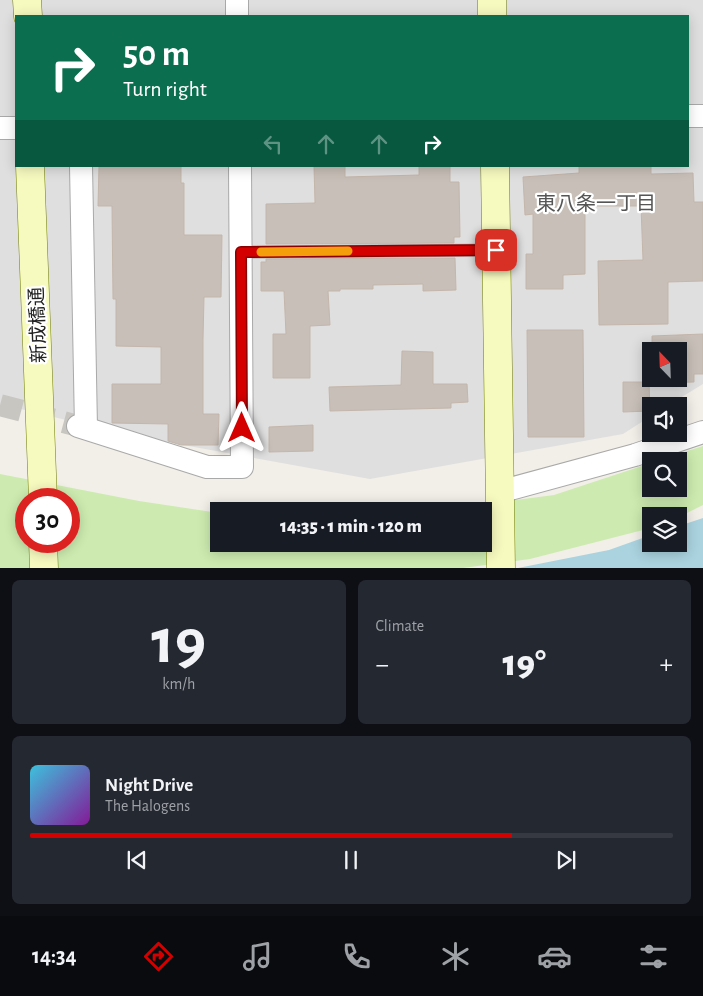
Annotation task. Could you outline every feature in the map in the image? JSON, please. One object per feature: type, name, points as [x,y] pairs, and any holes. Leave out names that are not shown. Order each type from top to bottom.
[{"type":"street","points":[[28,0],[28,15]]},
{"type":"street","points":[[237,0],[237,15]]},
{"type":"street","points":[[492,0],[492,15]]},
{"type":"street","points":[[689,116],[703,116]]},
{"type":"street","points":[[0,128],[15,128]]},
{"type":"street","name":"新成橋通","points":[[30,167],[43,488]]},
{"type":"street","points":[[81,167],[82,427],[207,467],[242,467],[240,167]]},
{"type":"street","points":[[495,167],[501,568]]},
{"type":"street","points":[[499,492],[635,455],[703,432]]},
{"type":"street","points":[[44,553],[44,568]]},
{"type":"lane","points":[[241,252],[496,250]]},
{"type":"shaded area","points":[[0,0],[703,0],[703,384],[682,397],[642,397],[642,422],[623,434],[370,479],[128,435],[0,404]]},
{"type":"green space","points":[[703,446],[703,505],[687,513],[687,507],[642,507],[642,530],[530,559],[463,568],[0,568],[0,474],[72,488],[15,488],[15,553],[80,553],[80,490],[210,512],[210,552],[492,552],[492,503],[554,495],[642,466],[642,497],[687,497],[687,452],[684,452]]},
{"type":"water","points":[[703,518],[703,568],[518,568],[609,550],[642,538],[642,552],[687,552],[687,523]]},
{"type":"building","points":[[99,167],[181,167],[181,183],[184,183],[184,235],[222,235],[221,297],[204,297],[203,339],[203,414],[219,414],[218,445],[181,445],[168,441],[168,424],[112,423],[112,384],[161,384],[161,347],[116,346],[116,299],[113,299],[112,206],[98,206]]},
{"type":"building","points":[[314,167],[345,167],[345,177],[419,175],[419,167],[450,167],[450,182],[459,182],[460,237],[454,237],[454,243],[266,244],[266,204],[315,203]]},
{"type":"building","points":[[579,167],[651,167],[651,174],[693,173],[694,202],[703,202],[703,281],[668,282],[668,324],[599,325],[598,261],[643,260],[641,206],[585,206],[585,274],[563,275],[563,289],[526,289],[526,254],[533,254],[533,214],[525,215],[523,177],[579,173]]},
{"type":"building","points":[[455,258],[456,290],[423,291],[423,284],[373,285],[373,289],[328,291],[330,325],[310,326],[310,378],[273,378],[273,334],[286,334],[284,291],[261,291],[261,262],[266,262],[266,259]]},
{"type":"building","points":[[527,330],[583,330],[584,437],[528,437]]},
{"type":"building","points":[[703,334],[703,374],[694,374],[694,382],[688,382],[688,342],[652,342],[652,336]]},
{"type":"building","points":[[402,351],[433,352],[433,384],[467,384],[468,402],[451,403],[451,408],[330,411],[329,387],[401,385]]},
{"type":"building","points":[[623,382],[642,382],[642,388],[649,388],[650,397],[642,397],[642,411],[623,412]]},
{"type":"building","points":[[313,425],[313,451],[269,452],[269,427]]},
{"type":"tunnel","points":[[0,405],[78,426]]},
{"type":"slow traffic","points":[[261,252],[348,251]]},
{"type":"district","name":"東八条一丁目","points":[[596,203]]},
{"type":"route","points":[[242,428],[241,252],[496,250]]}]
